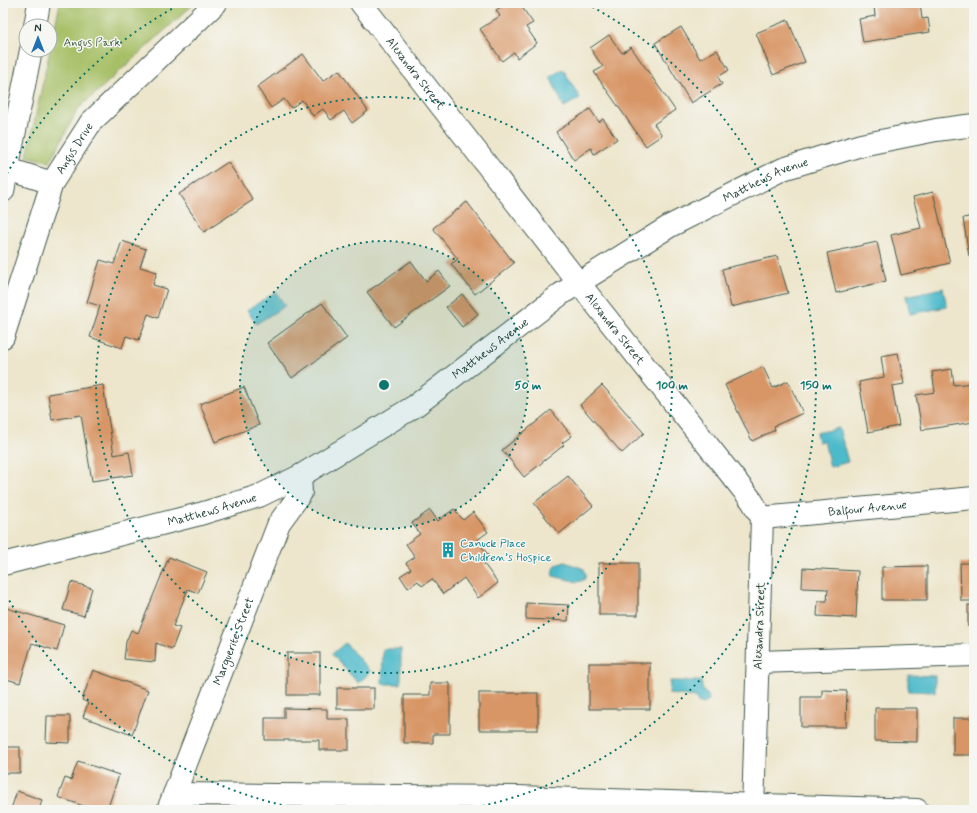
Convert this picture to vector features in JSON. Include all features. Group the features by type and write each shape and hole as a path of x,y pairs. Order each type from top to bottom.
{"street":[{"path":"36,18 39,3"},
{"name":"Angus Drive","path":"3,337 10,310 52,183 91,122 216,3"},
{"name":"Alexandra Street","path":"361,3 578,282 752,501 762,518 753,808"},
{"path":"3,191 29,58"},
{"name":"Matthews Avenue","path":"3,564 200,514 259,496 300,476 415,406 578,282 670,226 783,169 861,145 936,130 974,125"},
{"path":"8,169 52,183"},
{"name":"Marguerite Street","path":"171,802 279,523 301,493 300,476"},
{"name":"Balfour Avenue","path":"762,518 974,498"},
{"path":"758,662 974,655"},
{"path":"171,802 517,797 753,808 917,810"}],"green space":[{"name":"Angus Park","path":"60,3 195,3 78,109 50,162 27,156 48,58 58,58 58,18 57,18"}],"water":[{"path":"563,69 580,98 564,107 550,77"},
{"path":"943,288 947,307 910,314 906,296"},
{"path":"276,292 285,306 256,324 247,310"},
{"path":"839,428 848,462 830,467 824,441 818,442 816,433"},
{"path":"565,562 584,569 586,575 584,580 578,582 553,576 552,573 556,565"},
{"path":"345,643 371,672 358,683 332,654"},
{"path":"383,649 401,649 401,684 382,684"},
{"path":"908,675 935,676 935,692 908,691"},
{"path":"670,681 701,681 703,691 708,695 709,700 703,704 698,702 696,697 669,694"}],"building":[{"path":"507,3 519,3 533,23 526,27 537,43 517,58 514,52 502,61 480,29 500,16 496,10"},
{"path":"896,3 920,3 922,19 928,18 930,32 863,42 859,19 875,16 874,6"},
{"path":"788,20 805,62 773,75 756,33"},
{"path":"681,27 700,59 717,50 729,70 718,77 722,84 691,103 655,43"},
{"path":"609,35 622,53 631,47 675,110 654,124 662,135 646,146 594,72 603,67 590,48"},
{"path":"303,54 323,81 339,70 368,111 352,123 344,111 331,120 323,109 313,116 302,100 291,108 284,99 271,108 257,87"},
{"path":"590,109 599,122 603,119 617,139 594,154 591,148 574,160 556,132"},
{"path":"228,162 253,200 204,232 179,194"},
{"path":"933,192 950,263 901,275 891,235 921,228 913,197"},
{"path":"467,202 514,263 475,294 451,264 458,259 433,228"},
{"path":"974,216 974,256 969,256 963,218"},
{"path":"122,241 146,249 140,267 157,272 153,285 167,289 158,318 148,314 139,340 126,336 122,348 90,337 100,306 87,302 100,260 114,264"},
{"path":"877,242 886,281 836,293 827,253"},
{"path":"777,256 788,293 731,307 722,269"},
{"path":"411,261 426,281 439,271 450,286 394,327 367,292"},
{"path":"462,294 478,314 462,327 446,307"},
{"path":"322,303 347,338 292,378 267,343"},
{"path":"898,353 904,384 892,386 899,426 868,432 859,382 884,377 881,356"},
{"path":"763,367 773,388 788,381 803,413 774,426 775,430 752,441 725,385"},
{"path":"952,369 954,385 974,383 974,422 922,430 916,395 935,392 932,372"},
{"path":"103,385 114,455 129,452 133,475 92,481 81,415 52,420 48,394"},
{"path":"602,385 644,433 622,453 580,405"},
{"path":"244,387 259,425 215,442 200,404"},
{"path":"551,410 572,436 562,443 564,445 524,477 502,450"},
{"path":"568,476 593,506 559,534 534,503"},
{"name":"Canuck Place Children’s Hospice","path":"454,509 463,520 473,512 488,532 477,540 491,559 484,564 498,583 478,598 464,578 443,594 432,579 422,586 418,581 408,588 400,576 411,569 406,563 415,557 406,544 420,534 412,523 430,510 438,521"},
{"path":"169,557 207,572 198,593 188,589 173,626 180,628 172,649 156,643 155,662 124,659 126,642 131,630 138,633"},
{"path":"599,563 638,563 638,615 599,615"},
{"path":"960,563 974,563 974,601 961,601"},
{"path":"927,566 927,600 882,600 882,567"},
{"path":"803,568 858,571 856,618 817,616 818,601 827,601 828,589 802,588"},
{"path":"71,582 92,588 84,616 63,610"},
{"path":"526,603 569,605 568,621 526,619"},
{"path":"968,605 974,605 974,626 968,626"},
{"path":"3,607 64,625 57,651 32,643 20,683 3,678"},
{"path":"287,653 320,653 320,695 287,695"},
{"path":"589,663 650,663 650,709 589,709"},
{"path":"93,670 148,690 132,735 83,717 88,703 82,700"},
{"path":"430,683 450,683 450,734 433,734 433,743 404,743 404,695 430,695"},
{"path":"337,688 374,688 374,709 337,709"},
{"path":"822,690 847,691 846,727 801,727 801,697 822,697"},
{"path":"479,693 538,693 538,730 479,730"},
{"path":"284,708 327,709 327,719 349,719 349,750 319,750 319,740 265,740 265,718 284,718"},
{"path":"875,708 917,708 917,742 875,741"},
{"path":"47,716 70,716 70,743 46,742"},
{"path":"953,718 974,718 974,755 953,755"},
{"path":"3,747 20,747 20,773 3,773"},
{"path":"78,761 119,775 107,810 95,810 58,797 65,778 71,780"},
{"path":"17,791 42,800 39,810 11,809"}],"place":[{"name":"Canuck Place Children’s Hospice","path":"448,550"}]}
